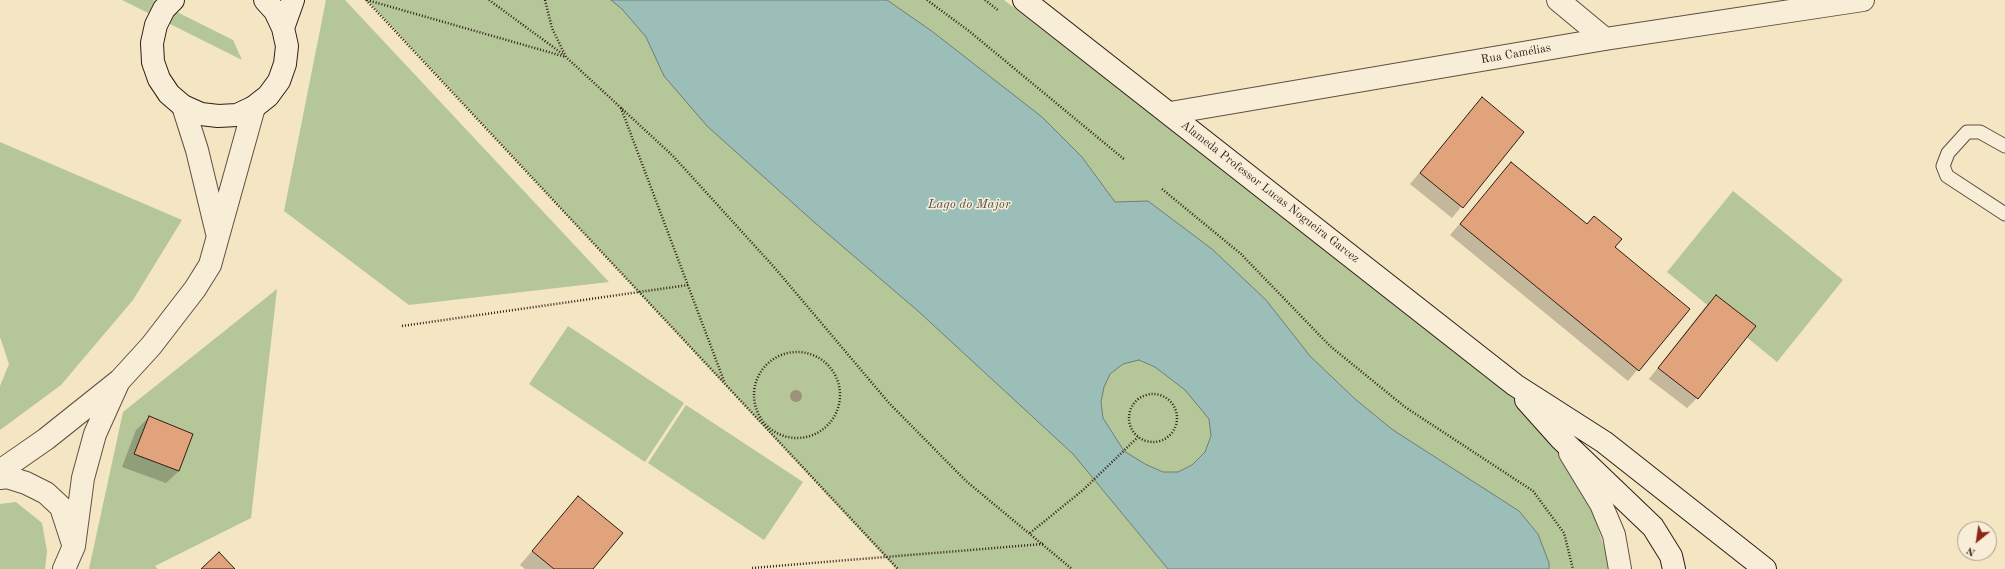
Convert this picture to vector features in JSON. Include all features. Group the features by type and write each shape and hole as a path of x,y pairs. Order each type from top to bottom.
{"street":[{"path":"164,3 156,25 152,43 153,62 159,79 166,89 184,106 200,114 218,116 237,115 254,108 268,96 281,76 285,64 287,46 283,28 275,11 265,0"},
{"path":"283,28 293,0"},
{"name":"Alameda Professor Lucas Nogueira Garcez","path":"1024,0 1515,385 1604,442 1765,569"},
{"path":"1558,0 1605,39"},
{"name":"Rua Camélias","path":"1170,113 1605,39 1862,0"},
{"path":"184,106 198,150 218,234"},
{"path":"0,470 46,439 120,380 151,346 195,289 210,265 241,159 254,108"},
{"path":"64,569 74,546 84,478 94,434 120,380"},
{"name":"Alameda Professor Lucas Nogueira Garcez","path":"1515,385 1534,411 1560,438 1654,527 1671,556 1674,569"},
{"path":"1560,438 1602,504 1614,535 1620,569"},
{"path":"0,478 7,477 26,482 46,493 61,507 74,546"}],"lane":[{"path":"2005,146 1980,132 1967,132 1948,153 1943,166 1946,176 2005,214"}],"path":[{"path":"367,0 566,57"},
{"path":"367,0 898,569"},
{"path":"489,0 566,57 673,156 769,261 889,403 966,481 1072,569"},
{"path":"544,0 552,28 566,57"},
{"path":"927,0 969,31 1125,160"},
{"path":"985,0 1003,14"},
{"path":"621,108 725,383"},
{"path":"1162,189 1241,254 1330,346 1347,360 1405,407 1533,491 1564,533 1573,569"},
{"path":"402,326 688,285"},
{"path":"792,351 806,352 819,357 829,366 837,378 841,393 839,408 832,421 821,432 807,437 792,438 778,434 765,426 758,414 754,400 754,386 758,373 767,362 778,355 792,351"},
{"path":"1152,394 1168,400 1176,412 1176,419 1172,433 1159,442 1144,440 1138,437 1132,431 1129,423 1132,406 1137,400 1152,394"},
{"path":"1030,533 1083,490 1138,437"},
{"path":"752,568 1043,544"}],"green space":[{"path":"122,0 153,0 233,40 242,60"},
{"path":"326,0 345,0 609,282 409,305 284,211"},
{"path":"367,0 1004,0 1512,394 1559,446 1591,506 1611,569 896,569"},
{"path":"0,142 182,220 133,300 61,385 0,430 0,386 9,364 0,337"},
{"path":"1733,191 1843,280 1777,362 1667,272"},
{"path":"277,289 251,518 155,566 158,569 89,569 123,412"},
{"path":"568,326 684,403 645,462 529,384"},
{"path":"686,405 803,482 764,540 648,463"},
{"path":"16,502 42,523 47,551 45,569 0,569 0,504"}],"water":[{"name":"Lago do Major","path":"611,0 887,0 933,32 1042,117 1082,157 1115,202 1148,201 1212,249 1266,300 1310,356 1355,399 1393,430 1519,511 1538,534 1549,563 1549,569 1168,569 1073,454 918,311 814,222 707,126 664,76 646,37 622,9","holes":["1139,360 1155,367 1185,390 1209,419 1211,436 1205,452 1192,465 1178,472 1163,472 1145,464 1124,451 1103,418 1101,402 1104,387 1110,374 1123,364"]}],"building":[{"path":"1482,97 1524,132 1463,208 1420,173"},
{"path":"1511,162 1587,224 1594,216 1622,239 1615,247 1690,309 1639,371 1460,224"},
{"path":"1716,295 1756,326 1698,399 1658,368"},
{"path":"149,416 193,434 179,471 134,454"},
{"path":"578,496 623,533 593,569 554,569 532,551"},
{"path":"219,552 235,569 201,569"}]}
